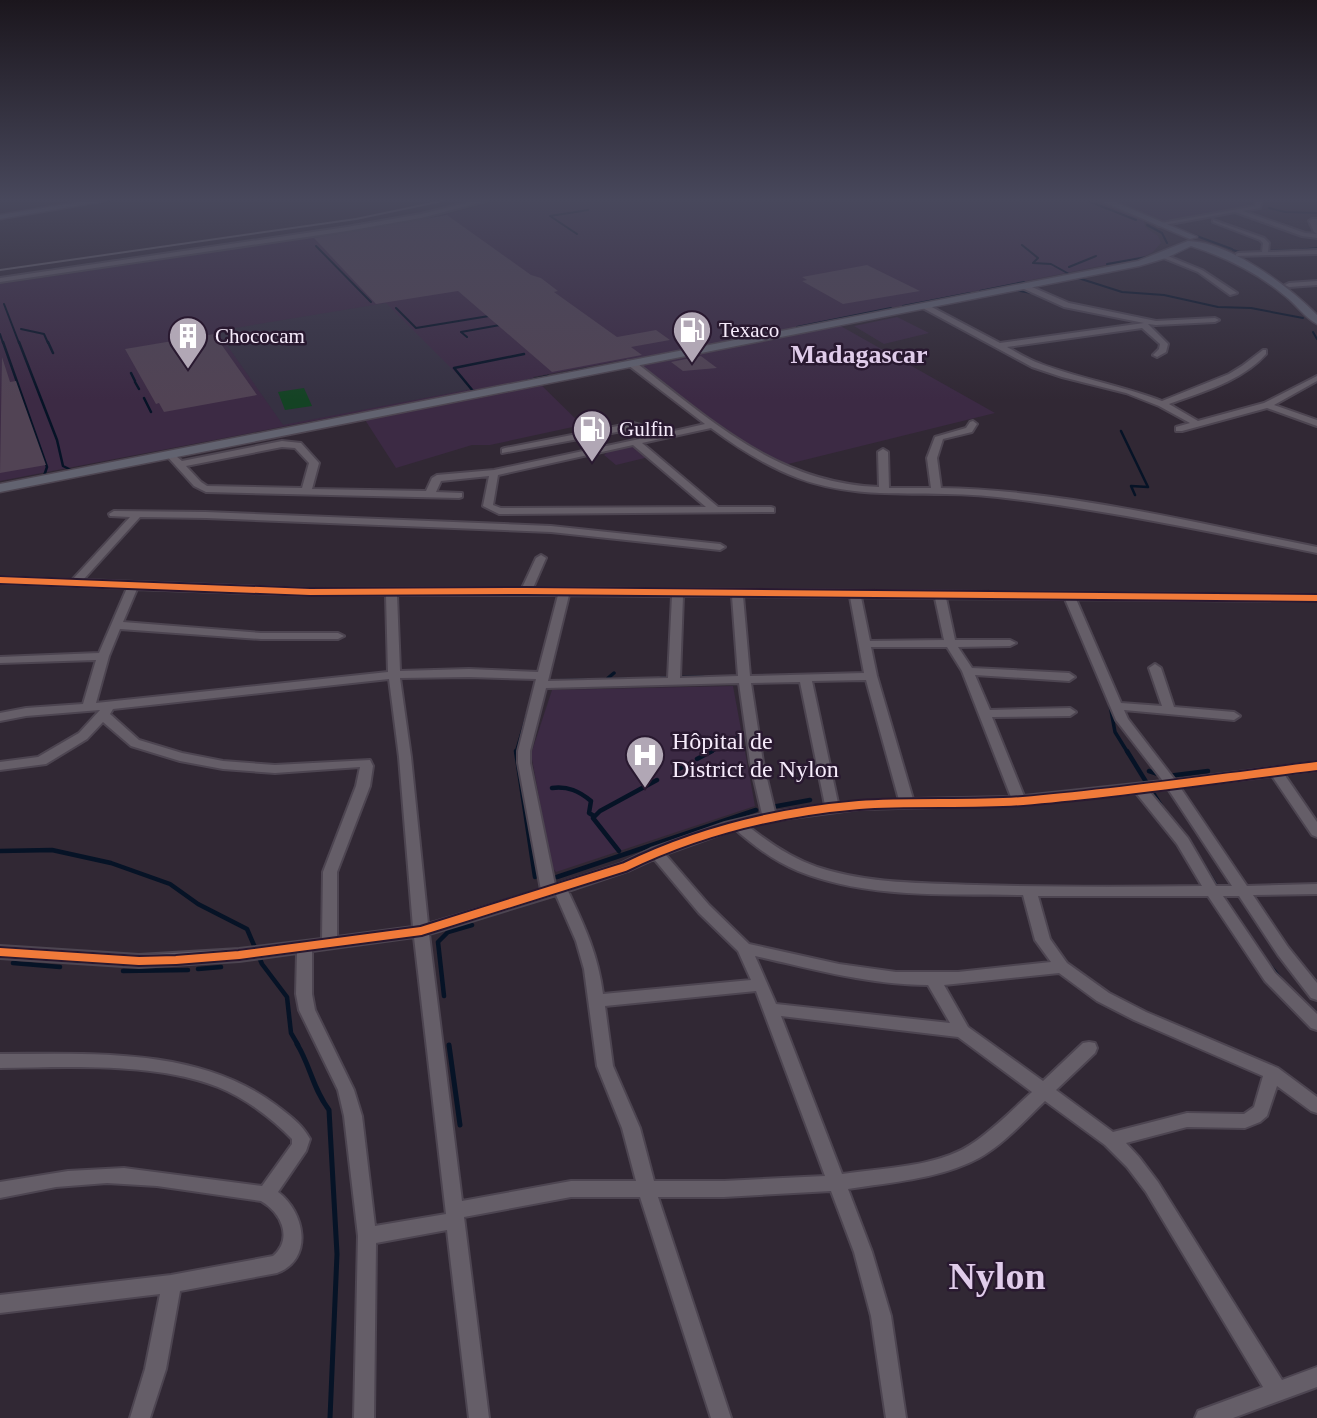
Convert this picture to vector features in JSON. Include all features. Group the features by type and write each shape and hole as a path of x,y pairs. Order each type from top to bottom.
{"main road":[{"path":"0,488 176,459 631,363 1111,267"},
{"path":"1254,267 1286,291 1317,321"},
{"path":"1258,267 1289,285 1317,309"}],"street":[{"path":"0,280 87,267"},
{"path":"1192,267 1233,293"},
{"path":"1289,285 1317,284"},
{"path":"1025,286 1067,305 1156,323"},
{"path":"923,306 1049,371 1129,391 1162,404 1197,424"},
{"path":"996,346 1156,323 1215,320"},
{"path":"1144,325 1164,344 1163,350 1157,355"},
{"path":"1162,404 1227,378 1263,352"},
{"path":"631,363 714,425 789,471 840,486 936,489 1039,499 1317,550"},
{"path":"1179,429 1267,405 1317,378"},
{"path":"1267,405 1317,423"},
{"path":"936,489 932,454 939,437 969,430 973,424"},
{"path":"430,494 436,478 494,473 714,425"},
{"path":"505,451 633,426 638,427 650,439"},
{"path":"635,442 715,510"},
{"path":"176,459 282,444 298,445 314,463 306,492"},
{"path":"883,452 884,489"},
{"path":"176,459 200,488 459,495"},
{"path":"494,473 488,506 493,510 771,510"},
{"path":"598,532 604,511"},
{"path":"114,514 206,514 598,532 720,547"},
{"path":"74,584 137,515"},
{"path":"526,591 541,558"},
{"path":"0,580 310,592 526,591 1317,598"},
{"path":"88,709 103,656 134,584"},
{"path":"391,592 394,675 405,757 421,931 479,1418"},
{"path":"564,592 524,751 524,764 555,891 584,941 592,969 606,1066 631,1128 647,1190 720,1418"},
{"path":"674,682 678,593"},
{"path":"737,593 743,681 755,764 769,817"},
{"path":"855,596 871,676 907,803"},
{"path":"940,596 950,643 968,671 1018,801"},
{"path":"1069,596 1115,706 1171,783 1283,951 1317,993"},
{"path":"116,625 261,636 338,636"},
{"path":"865,644 1010,643"},
{"path":"0,660 103,656"},
{"path":"1155,668 1169,710"},
{"path":"968,671 1069,677"},
{"path":"0,718 26,712 88,709 106,711 394,675 469,673 542,680 674,682 871,676"},
{"path":"805,678 832,807"},
{"path":"1115,706 1234,716"},
{"path":"0,766 41,761 83,736 106,711"},
{"path":"106,711 135,743 180,757 223,765 275,769 360,762 367,765 356,806 330,872 330,943"},
{"path":"984,713 1070,712"},
{"path":"0,953 139,961 239,955 421,931 555,891 625,867 656,852 737,824 769,817 832,807 1018,801 1317,766"},
{"path":"1276,772 1317,832"},
{"path":"1145,787 1217,890 1270,977 1317,1024"},
{"path":"737,824 780,858 815,872 857,881 935,888 1029,891 1317,889"},
{"path":"656,852 704,909 744,948 761,985 863,1252 881,1316 896,1418"},
{"path":"1029,891 1043,940 1062,967 1102,997 1272,1073 1317,1106"},
{"path":"300,948 307,1010 346,1090 353,1116 367,1236 364,1418"},
{"path":"744,948 862,974 933,979 1062,967"},
{"path":"933,979 962,1031 1111,1140 1133,1162 1152,1187 1277,1391"},
{"path":"596,1001 761,985"},
{"path":"769,1009 962,1031"},
{"path":"367,1236 571,1189 647,1190 835,1183 921,1170 974,1152 1001,1132 1089,1048"},
{"path":"0,1061 63,1061 172,1068 222,1082 263,1104 302,1139 300,1146 265,1195"},
{"path":"1111,1140 1187,1120 1245,1121 1261,1111 1272,1073"},
{"path":"0,1190 92,1176 135,1176 265,1195 280,1204 289,1217 293,1232 291,1250 285,1259 277,1264 171,1284 0,1304"},
{"path":"140,1418 156,1367 171,1284"},
{"path":"1205,1418 1317,1377"}],"shaded area":[{"path":"113,267 1095,267 830,320 995,413 780,466 711,421 629,359 533,377 582,425 490,445 472,445 396,468 360,412 0,481 0,284"},
{"path":"386,303 472,389 283,425 217,331"},
{"path":"897,317 929,333 884,344 854,326"},
{"path":"632,443 649,457 616,465 604,455 611,449"},
{"name":"Hôpital de District de Nylon","path":"733,686 755,806 556,872 552,867 531,754 552,690"}],"green space":[{"path":"304,388 312,406 285,410 278,392"}],"building":[{"path":"341,267 520,267 541,278 558,291 554,292 617,337 656,330 670,340 631,347 642,355 552,372 458,291 376,304"},
{"path":"855,267 871,267 920,291 843,304 802,281 807,280 802,277"},
{"name":"Chococam","path":"214,334 257,395 164,412 159,403 156,404 125,349"},
{"name":"Texaco","path":"701,356 717,368 683,371 671,362"},
{"path":"2,357 10,382 16,381 46,465 0,473"}],"waterway":[{"path":"48,270 71,267"},
{"path":"337,267 371,302"},
{"path":"1057,267 1069,274"},
{"path":"6,277 46,271"},
{"path":"1075,277 1122,292 1164,295 1218,307 1251,308 1303,318"},
{"path":"980,291 1024,282"},
{"path":"1015,290 1031,293"},
{"path":"903,306 970,293"},
{"path":"4,304 19,343"},
{"path":"396,308 416,328 489,316"},
{"path":"797,327 891,308"},
{"path":"467,337 461,332 500,325"},
{"path":"21,329 44,334 48,343"},
{"path":"1313,332 1317,339"},
{"path":"734,339 767,333"},
{"path":"0,334 3,343"},
{"path":"3,342 47,467 44,476"},
{"path":"19,342 57,440 63,466 71,470"},
{"path":"48,342 53,353"},
{"path":"478,391 473,391 454,368 524,354"},
{"path":"562,374 586,369"},
{"path":"131,373 135,381"},
{"path":"526,381 548,376"},
{"path":"135,382 139,389"},
{"path":"144,398 151,412"},
{"path":"1121,431 1148,487 1131,486 1135,495"},
{"path":"608,678 614,673"},
{"path":"661,678 703,677"},
{"path":"546,681 633,679"},
{"path":"1110,705 1115,732 1128,753"},
{"path":"516,752 528,712"},
{"path":"709,753 741,735"},
{"path":"697,759 712,751"},
{"path":"1127,751 1161,806"},
{"path":"516,752 535,877"},
{"path":"675,771 688,764"},
{"path":"1149,771 1161,775"},
{"path":"1168,776 1208,771"},
{"path":"619,851 593,818 600,811 657,780"},
{"path":"552,788 568,789 582,794 591,801 589,813 594,816"},
{"path":"772,807 810,800"},
{"path":"557,877 756,810"},
{"path":"0,851 52,850 111,863 170,884 198,904 247,929 262,964 287,997 291,1033 298,1045"},
{"path":"1200,860 1216,886"},
{"path":"444,996 438,942 448,932 472,925"},
{"path":"13,963 60,967"},
{"path":"1269,965 1282,981"},
{"path":"198,969 221,967"},
{"path":"123,971 188,970"},
{"path":"297,1044 329,1110 337,1254 330,1418"},
{"path":"449,1045 460,1125"}],"railway":[{"path":"0,270 20,267"}],"cycle path":[{"path":"0,580 310,592 526,591 1317,598"},
{"path":"0,952 139,961 176,960 239,955 421,931 625,867 656,852 730,826 769,817 859,805 1019,801 1077,796 1317,766"}],"place":[{"name":"Texaco","path":"692,364"},
{"name":"Chococam","path":"188,370"},
{"name":"Gulfin","path":"592,463"},
{"name":"Hôpital de District de Nylon","path":"645,789"}],"district":[{"name":"Madagascar","path":"859,354"},
{"name":"Nylon","path":"997,1276"}]}
